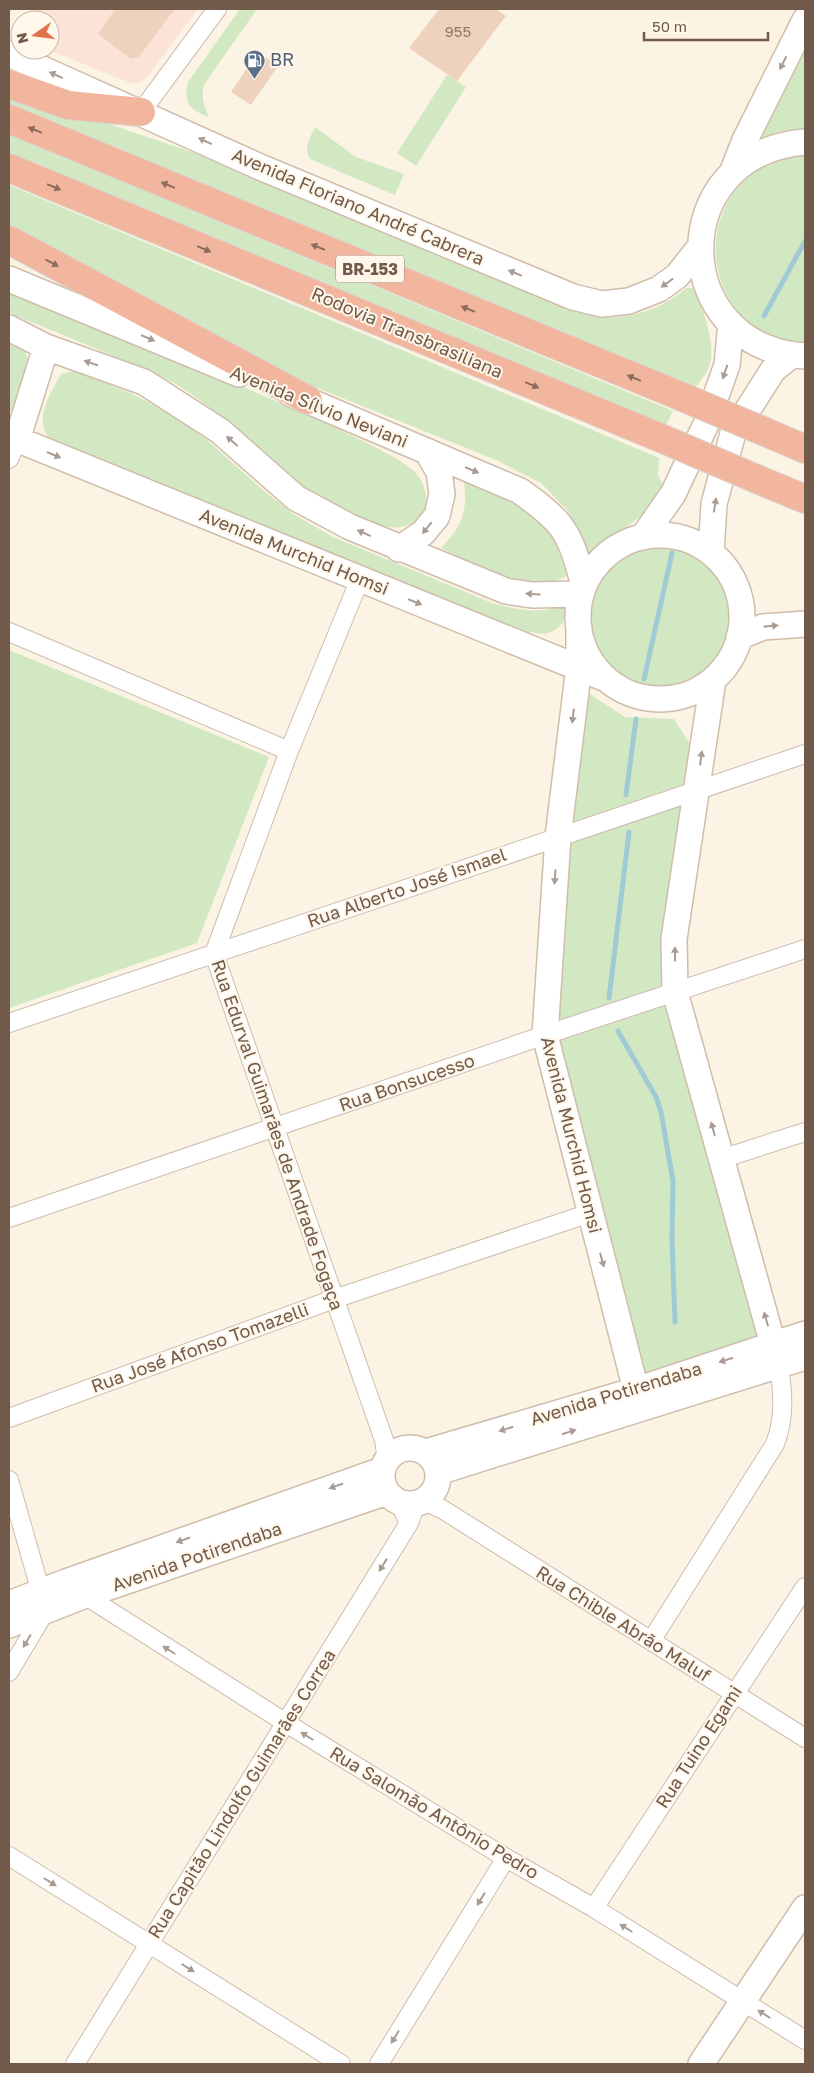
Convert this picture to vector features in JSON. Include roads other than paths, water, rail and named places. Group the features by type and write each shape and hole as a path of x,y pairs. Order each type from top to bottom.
{"highway":[{"path":"9,84 68,105 141,112"},
{"name":"BR-153","path":"9,119 805,449"},
{"name":"Rodovia Transbrasiliana","path":"9,168 805,499"},
{"path":"9,240 308,400"}],"main road":[{"path":"732,173 745,140 805,20"},
{"name":"Avenida Floriano André Cabrera","path":"9,54 260,167 580,299 602,304 629,301 659,289 677,276 700,247"},
{"path":"798,355 775,351 759,344 731,324 711,296 701,264 700,247 706,214 721,185 732,173 752,158 774,147 805,142"},
{"name":"Avenida Sílvio Neviani","path":"9,279 191,355 308,400 520,491 545,509 560,525 570,543 583,589"},
{"path":"643,537 673,494 706,424 727,366 731,324"},
{"path":"9,328 46,347 144,382 220,431 296,498 350,527 399,549 506,591 532,595 583,589"},
{"path":"11,445 46,347"},
{"path":"711,554 714,504 733,433 773,370 798,355"},
{"name":"Avenida Murchid Homsi","path":"11,445 360,580 606,679"},
{"path":"399,549 424,534 437,516 442,494 439,472 427,451"},
{"path":"672,536 686,539 711,554 729,573 735,585 741,610 739,637 734,653 725,668 713,680 685,695 666,699 653,699 628,693 606,679 590,659 582,644 579,628 578,610 583,589 590,573 608,553 630,540 643,537 672,536"},
{"path":"739,637 763,627 805,624"},
{"name":"Avenida Murchid Homsi","path":"579,628 579,667 558,837 545,1036 636,1390"},
{"path":"713,680 674,939 675,992 776,1355"},
{"name":"Avenida Potirendaba","path":"9,1604 44,1600 410,1482 776,1355 805,1334"},
{"name":"Avenida Potirendaba","path":"410,1482 636,1390 776,1355 805,1358"},
{"name":"Avenida Potirendaba","path":"9,1625 44,1600"},
{"path":"701,2064 805,1908"}],"street":[{"path":"141,112 217,9"},
{"name":"Rua Edurval Guimarães de Andrade Fogaça","path":"360,580 289,751 214,954 334,1299 410,1482"},
{"path":"9,632 289,751"},
{"name":"Rua Alberto José Ismael","path":"9,1023 805,754"},
{"name":"Rua Bonsucesso","path":"9,1218 805,949"},
{"path":"722,1159 805,1132"},
{"name":"Rua José Afonso Tomazelli","path":"9,1418 334,1299 590,1213"},
{"path":"651,1641 775,1444 782,1419 783,1389 776,1355"},
{"path":"9,1480 44,1600 9,1672"},
{"name":"Rua Chible Abrão Maluf","path":"410,1482 651,1641 805,1738"},
{"name":"Rua Capitão Lindolfo Guimarães Correa","path":"75,2064 286,1723 410,1482"},
{"name":"Rua Tuino Egami","path":"594,1908 805,1587"},
{"name":"Rua Salomão Antônio Pedro","path":"75,1589 286,1723 506,1858 594,1908 805,2040"},
{"path":"9,1856 342,2064"},
{"path":"379,2064 506,1858"}],"waterway":[{"path":"764,316 805,241"},
{"path":"644,679 672,553"},
{"path":"626,795 636,719"},
{"path":"609,998 629,832"},
{"path":"618,1031 656,1097 661,1112 673,1181 672,1239 675,1322"}],"place":[{"name":"BR","path":"254,79"}]}
